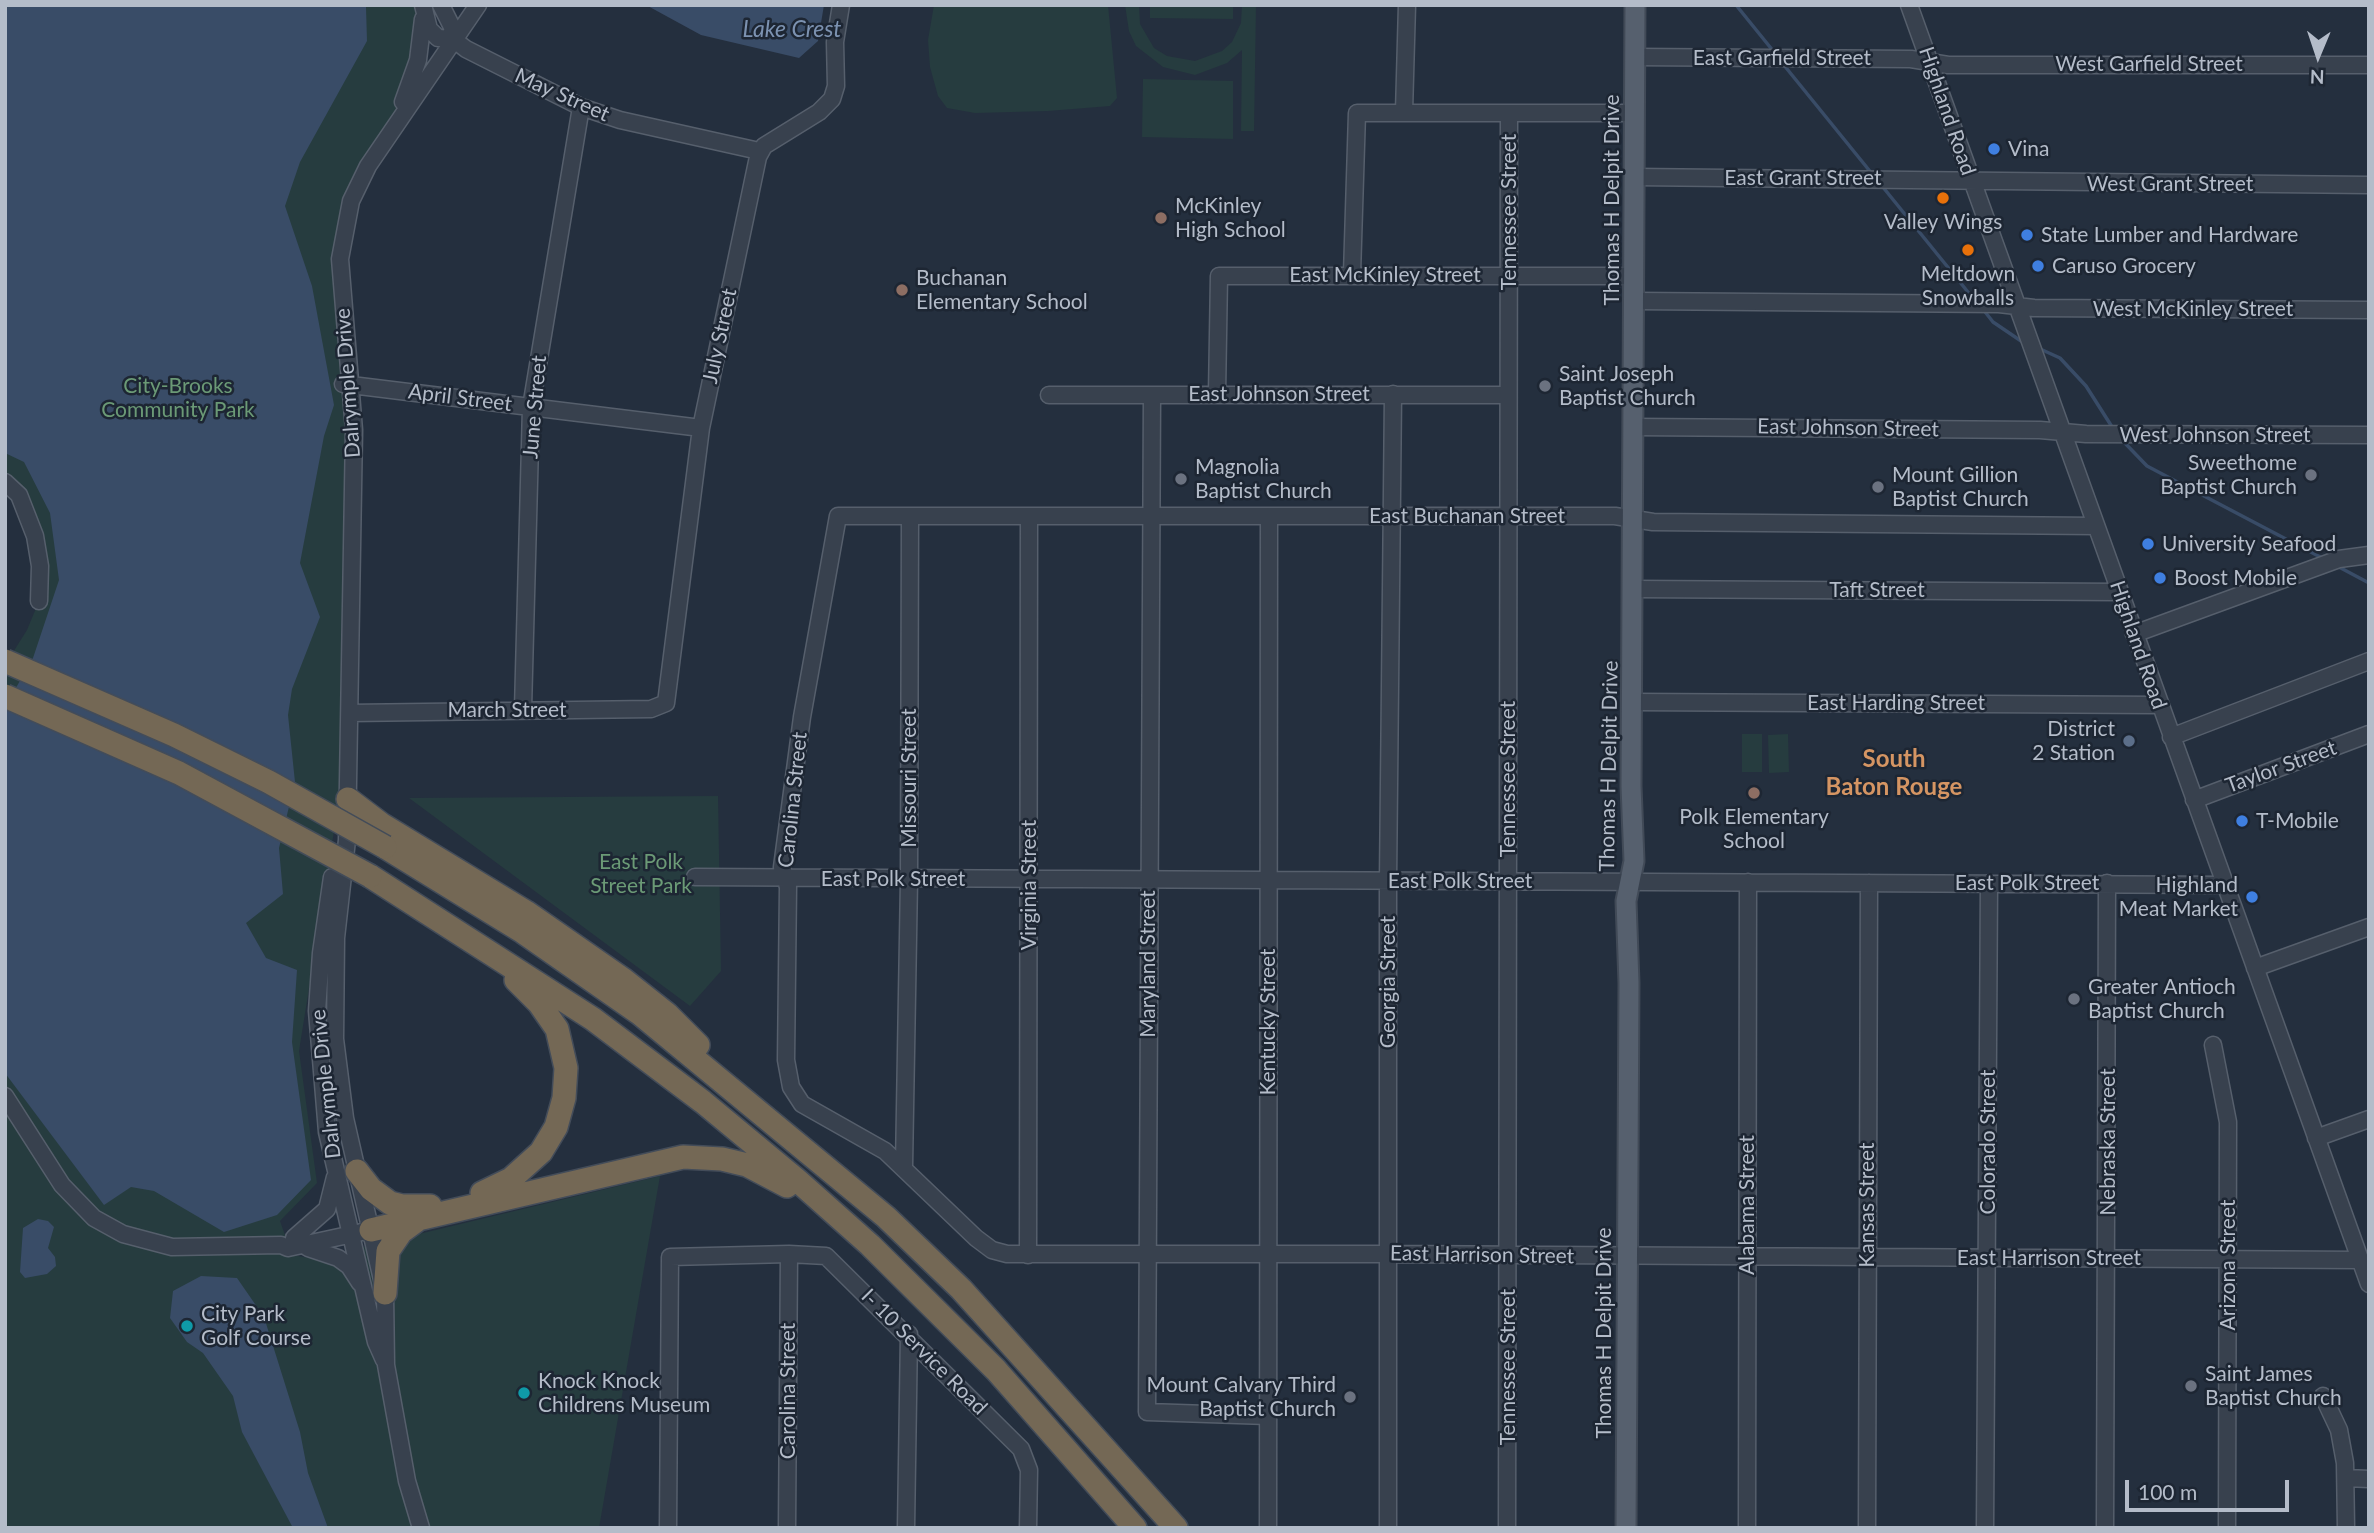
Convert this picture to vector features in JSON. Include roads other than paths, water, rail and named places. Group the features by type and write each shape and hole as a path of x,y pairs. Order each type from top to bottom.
{"highway":[{"path":"5,661 174,735 269,782 385,847 590,978 639,1013 914,1243 961,1289 1088,1426 1113,1438 1182,1525"},
{"path":"5,696 179,773 370,876 438,916 583,1012 703,1102 870,1245 996,1370 1135,1528"},
{"path":"348,799 381,824 526,912 644,996 708,1055 723,1082"},
{"path":"375,1293 391,1245 401,1232 427,1211 494,1189 511,1179 534,1160 552,1135 560,1117 566,1078 556,1029 539,1003 438,916"},
{"path":"361,1228 653,1162 683,1157 710,1157 747,1165 769,1175 870,1245"},
{"path":"346,1171 390,1203 427,1211"}],"main road":[{"name":"Thomas H Delpit Drive","path":"1626,1528 1629,983 1626,901 1634,862 1631,786 1635,5"}],"street":[{"path":"441,5 452,27 453,39"},
{"name":"Dalrymple Drive","path":"346,1171 345,1118 335,1039 336,938 347,840 354,430 341,293 341,246 359,183 396,121 478,5"},
{"path":"759,151 819,112 832,99 836,86 835,42 841,5"},
{"path":"1404,112 1407,5"},
{"name":"Highland Road","path":"1909,5 2369,1284"},
{"path":"396,121 418,60 423,7"},
{"name":"May Street","path":"423,7 434,35 453,39 466,49 581,107 607,117 759,151"},
{"name":"East Garfield Street","path":"1635,57 1929,61"},
{"name":"West Garfield Street","path":"1929,61 1948,65 2369,65"},
{"name":"June Street","path":"523,709 531,407 581,107"},
{"path":"1352,274 1357,113 1635,113"},
{"name":"Tennessee Street","path":"1507,1528 1509,114"},
{"name":"July Street","path":"664,705 669,692 701,428 759,151"},
{"name":"East Grant Street","path":"1635,177 1971,181"},
{"name":"West Grant Street","path":"1971,181 2369,185"},
{"name":"East McKinley Street","path":"1217,394 1219,276 1635,276"},
{"path":"1635,301 1996,304 2019,313"},
{"name":"West McKinley Street","path":"2019,313 2369,310"},
{"name":"April Street","path":"348,384 701,428"},
{"name":"Georgia Street","path":"1388,1528 1389,516 1392,394"},
{"name":"East Johnson Street","path":"1049,395 1508,395"},
{"name":"Maryland Street","path":"1152,395 1147,1412 1268,1416"},
{"name":"East Johnson Street","path":"1634,426 2062,432"},
{"name":"West Johnson Street","path":"2062,432 2369,435"},
{"path":"5,482 25,505 35,536 40,566 39,601"},
{"name":"East Buchanan Street","path":"838,516 1509,516 2096,526"},
{"name":"Carolina Street","path":"791,1087 786,1060 788,887 782,867 794,765 838,516"},
{"name":"Missouri Street","path":"904,1166 909,880 910,516"},
{"name":"Virginia Street","path":"1028,1255 1029,516"},
{"name":"Kentucky Street","path":"1268,1528 1269,516"},
{"path":"2134,634 2339,559 2369,555"},
{"name":"Taft Street","path":"1634,589 2120,592"},
{"path":"2171,737 2369,661"},
{"name":"East Harding Street","path":"1633,702 2159,705"},
{"name":"March Street","path":"349,713 651,709 664,705"},
{"name":"Taylor Street","path":"2194,800 2369,734"},
{"name":"Dalrymple Drive","path":"348,799 337,839 319,973 319,1040 328,1112 327,1132 346,1171 361,1228 375,1293 407,1480 421,1528"},
{"name":"East Polk Street","path":"695,877 2225,885"},
{"name":"Alabama Street","path":"1747,1528 1748,882"},
{"name":"Kansas Street","path":"1867,1528 1869,883"},
{"name":"Colorado Street","path":"1986,1528 1989,883"},
{"name":"Nebraska Street","path":"2105,1528 2107,883"},
{"path":"2255,968 2369,927"},
{"name":"Arizona Street","path":"2213,1045 2228,1122 2227,1528"},
{"name":"East Harrison Street","path":"791,1087 802,1104 864,1137 904,1166 988,1248 998,1253 1147,1256 1388,1254 2360,1260"},
{"path":"5,1096 62,1185 94,1218 122,1234 172,1247 290,1244 361,1228 338,1129 328,1112"},
{"path":"2316,1138 2369,1119"},
{"path":"290,1244 327,1209 346,1171"},
{"path":"290,1244 316,1249 338,1258 375,1293"},
{"path":"668,1528 670,1257 789,1254"},
{"name":"Carolina Street","path":"788,1528 789,1254"},
{"name":"I- 10 Service Road","path":"789,1254 827,1256 909,1334 1021,1449 1029,1470 1028,1528"},
{"path":"906,1528 909,1334"},
{"path":"2323,1396 2339,1430 2346,1478 2346,1528"},
{"path":"2346,1478 2369,1479"}],"water":[{"path":"5,5 366,7 367,41 300,162 285,206 312,286 334,405 324,436 300,563 320,617 292,689 288,715 295,782 279,848 283,894 246,923 266,958 297,970 292,1042 311,1180 277,1215 224,1232 154,1191 131,1187 104,1205 5,1073 5,707 33,658 59,580 50,513 24,462 5,453"},
{"name":"Lake Crest","path":"646,5 824,5 818,41 799,58 701,35"},
{"path":"38,1219 48,1221 54,1227 48,1248 55,1257 56,1266 47,1274 25,1278 20,1272 23,1228"},
{"path":"201,1276 237,1278 264,1317 300,1432 308,1473 328,1528 293,1528 242,1432 233,1396 203,1353 187,1342 170,1318 173,1291"}],"waterway":[{"path":"1736,5 1774,52"},
{"path":"1783,64 1873,175"},
{"path":"1882,186 1972,297"},
{"path":"1982,308 1993,322 2024,343"},
{"path":"2038,348 2060,358 2086,386 2114,430"},
{"path":"2121,439 2147,466 2324,559"},
{"path":"2337,566 2369,583"}],"place":[{"name":"Vina","path":"1994,149"},
{"name":"Valley Wings","path":"1943,198"},
{"name":"McKinley High School","path":"1161,218"},
{"name":"State Lumber and Hardware","path":"2027,235"},
{"name":"Meltdown Snowballs","path":"1968,250"},
{"name":"Caruso Grocery","path":"2038,266"},
{"name":"Buchanan Elementary School","path":"902,290"},
{"name":"Saint Joseph Baptist Church","path":"1545,386"},
{"name":"Sweethome Baptist Church","path":"2311,475"},
{"name":"Magnolia Baptist Church","path":"1181,479"},
{"name":"Mount Gillion Baptist Church","path":"1878,487"},
{"name":"University Seafood","path":"2148,544"},
{"name":"Boost Mobile","path":"2160,578"},
{"name":"District 2 Station","path":"2129,741"},
{"name":"Polk Elementary School","path":"1754,793"},
{"name":"T-Mobile","path":"2242,821"},
{"name":"Highland Meat Market","path":"2252,897"},
{"name":"Greater Antioch Baptist Church","path":"2074,999"},
{"name":"City Park Golf Course","path":"187,1326"},
{"name":"Saint James Baptist Church","path":"2191,1386"},
{"name":"Knock Knock Childrens Museum","path":"524,1393"},
{"name":"Mount Calvary Third Baptist Church","path":"1350,1397"}],"district":[{"name":"South Baton Rouge","path":"1894,773"}],"park label":[{"name":"City-Brooks Community Park","path":"178,398"},
{"name":"East Polk Street Park","path":"641,874"}]}
